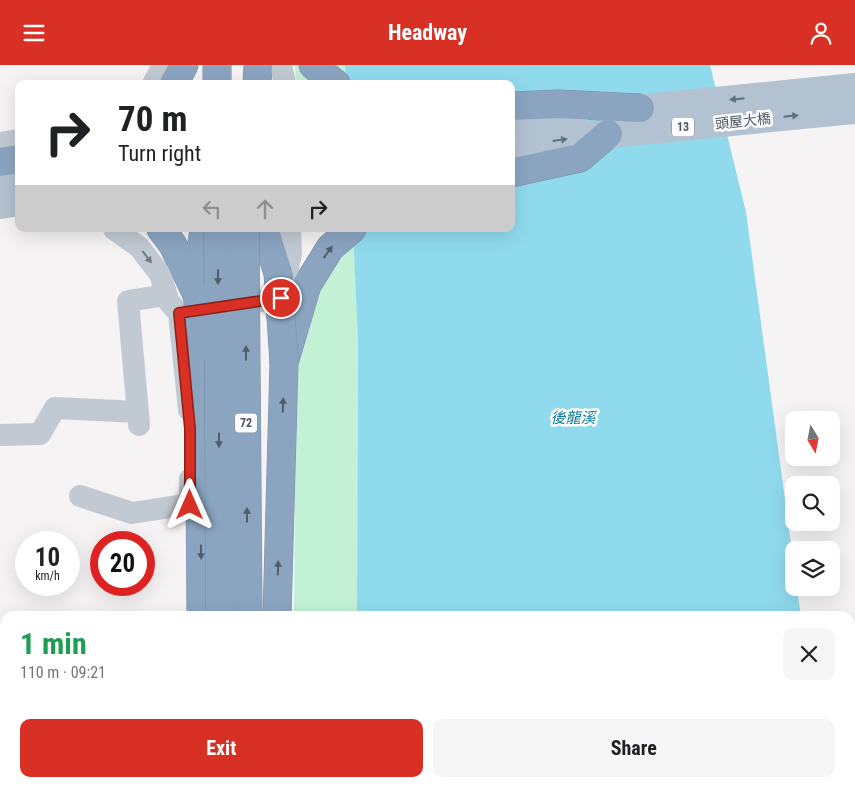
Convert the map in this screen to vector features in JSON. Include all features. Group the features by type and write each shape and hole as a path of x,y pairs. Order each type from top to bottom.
{"highway":[{"path":"176,80 184,65"},
{"path":"193,65 193,80"},
{"path":"217,65 217,80"},
{"path":"243,65 243,80"},
{"path":"257,80 258,65"},
{"path":"314,65 331,80"},
{"path":"515,106 559,104 640,108"},
{"path":"515,172 580,158 608,134"},
{"path":"0,162 15,160"},
{"path":"163,232 173,245 181,302 201,611"},
{"path":"181,302 200,258 204,232"},
{"name":"72","path":"218,232 220,611"},
{"name":"72","path":"244,232 248,611"},
{"path":"265,232 278,273 284,363 277,611"},
{"path":"284,363 308,285 330,248 349,232"}],"main road":[{"name":"頭屋大橋","path":"515,121 855,87"},
{"name":"頭屋大橋","path":"515,145 855,110"},
{"path":"0,178 15,176"},
{"path":"0,205 15,203"}],"lane":[{"path":"155,80 163,65"},
{"path":"281,65 283,80"},
{"path":"0,143 15,141"},
{"path":"80,496 132,513 190,505 190,429 181,302 139,247 118,232"},
{"path":"0,435 40,434 55,409 138,419 128,301 181,302 281,298 291,254 290,232"}],"green space":[{"path":"295,65 345,65 346,80 296,80"},
{"path":"354,246 358,341 357,611 294,611 296,380 306,327 324,273"}],"water":[{"name":"後龍溪","path":"345,65 710,65 746,212 785,500 785,531 789,531 791,541 785,541 785,596 798,596 800,611 357,611 358,341 353,232 515,232 515,80 346,80"}],"route":[{"path":"190,505 190,429 179,313 281,298"}]}
